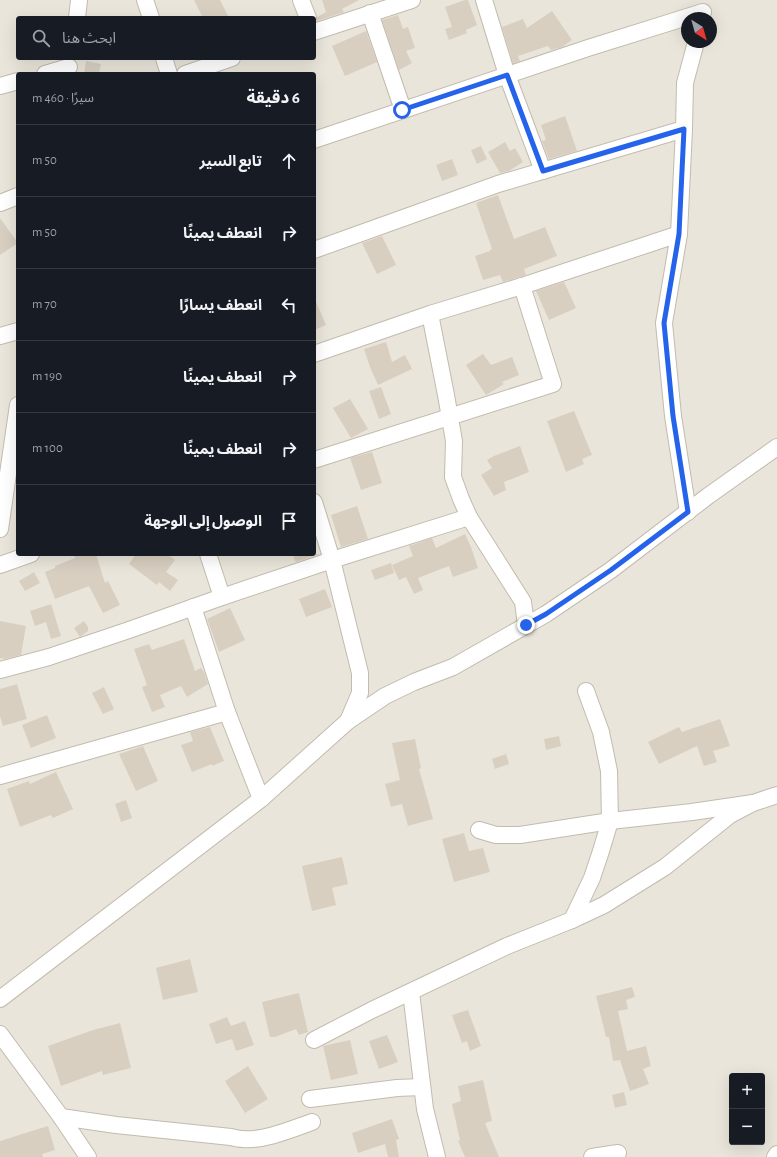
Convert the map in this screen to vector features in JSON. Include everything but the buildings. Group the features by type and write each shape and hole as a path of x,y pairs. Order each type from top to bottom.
{"street":[{"path":"77,16 80,0"},
{"path":"145,0 150,16"},
{"path":"301,0 307,16"},
{"path":"316,31 412,0"},
{"path":"484,0 507,75 543,171"},
{"path":"316,139 704,10"},
{"path":"370,14 402,110"},
{"path":"688,512 673,416 664,323 679,234 685,83 694,48"},
{"path":"165,60 168,72"},
{"path":"191,72 226,60"},
{"path":"51,72 69,66"},
{"path":"0,86 16,82"},
{"path":"316,249 498,184 684,129"},
{"path":"0,203 16,197"},
{"path":"316,353 430,314 522,286 679,234"},
{"path":"316,459 450,418 552,384 522,286"},
{"path":"430,314 454,441 453,477 469,517 523,602 526,625"},
{"path":"0,336 16,332"},
{"path":"0,528 16,416"},
{"path":"0,999 261,799 348,721 385,696 414,682 453,667 546,614 611,570 777,447"},
{"path":"316,508 332,560 360,673 360,693 348,721"},
{"path":"0,670 49,657 332,560 469,517"},
{"path":"0,565 25,556"},
{"path":"209,556 222,597"},
{"path":"193,608 227,712 261,799"},
{"path":"572,920 592,878 602,851 610,821 609,771 601,732 586,691"},
{"path":"0,776 227,712"},
{"path":"479,830 496,835 520,835 610,821 692,812 753,802 777,795"},
{"path":"314,1040 372,1010 506,946 572,920 604,905 665,867 730,815 753,802"},
{"path":"411,992 425,1109 437,1157"},
{"path":"0,1034 61,1117 88,1157"},
{"path":"310,1099 397,1088 422,1087"},
{"path":"61,1117 116,1125 231,1137 244,1140 280,1133 312,1122"},
{"path":"592,1157 618,1153"}],"shaded area":[{"path":"0,0 777,0 777,1157 0,1157"}],"route":[{"path":"402,110 507,75 543,171 684,129 679,234 664,323 673,416 688,512 611,570 546,614 526,625"}]}
